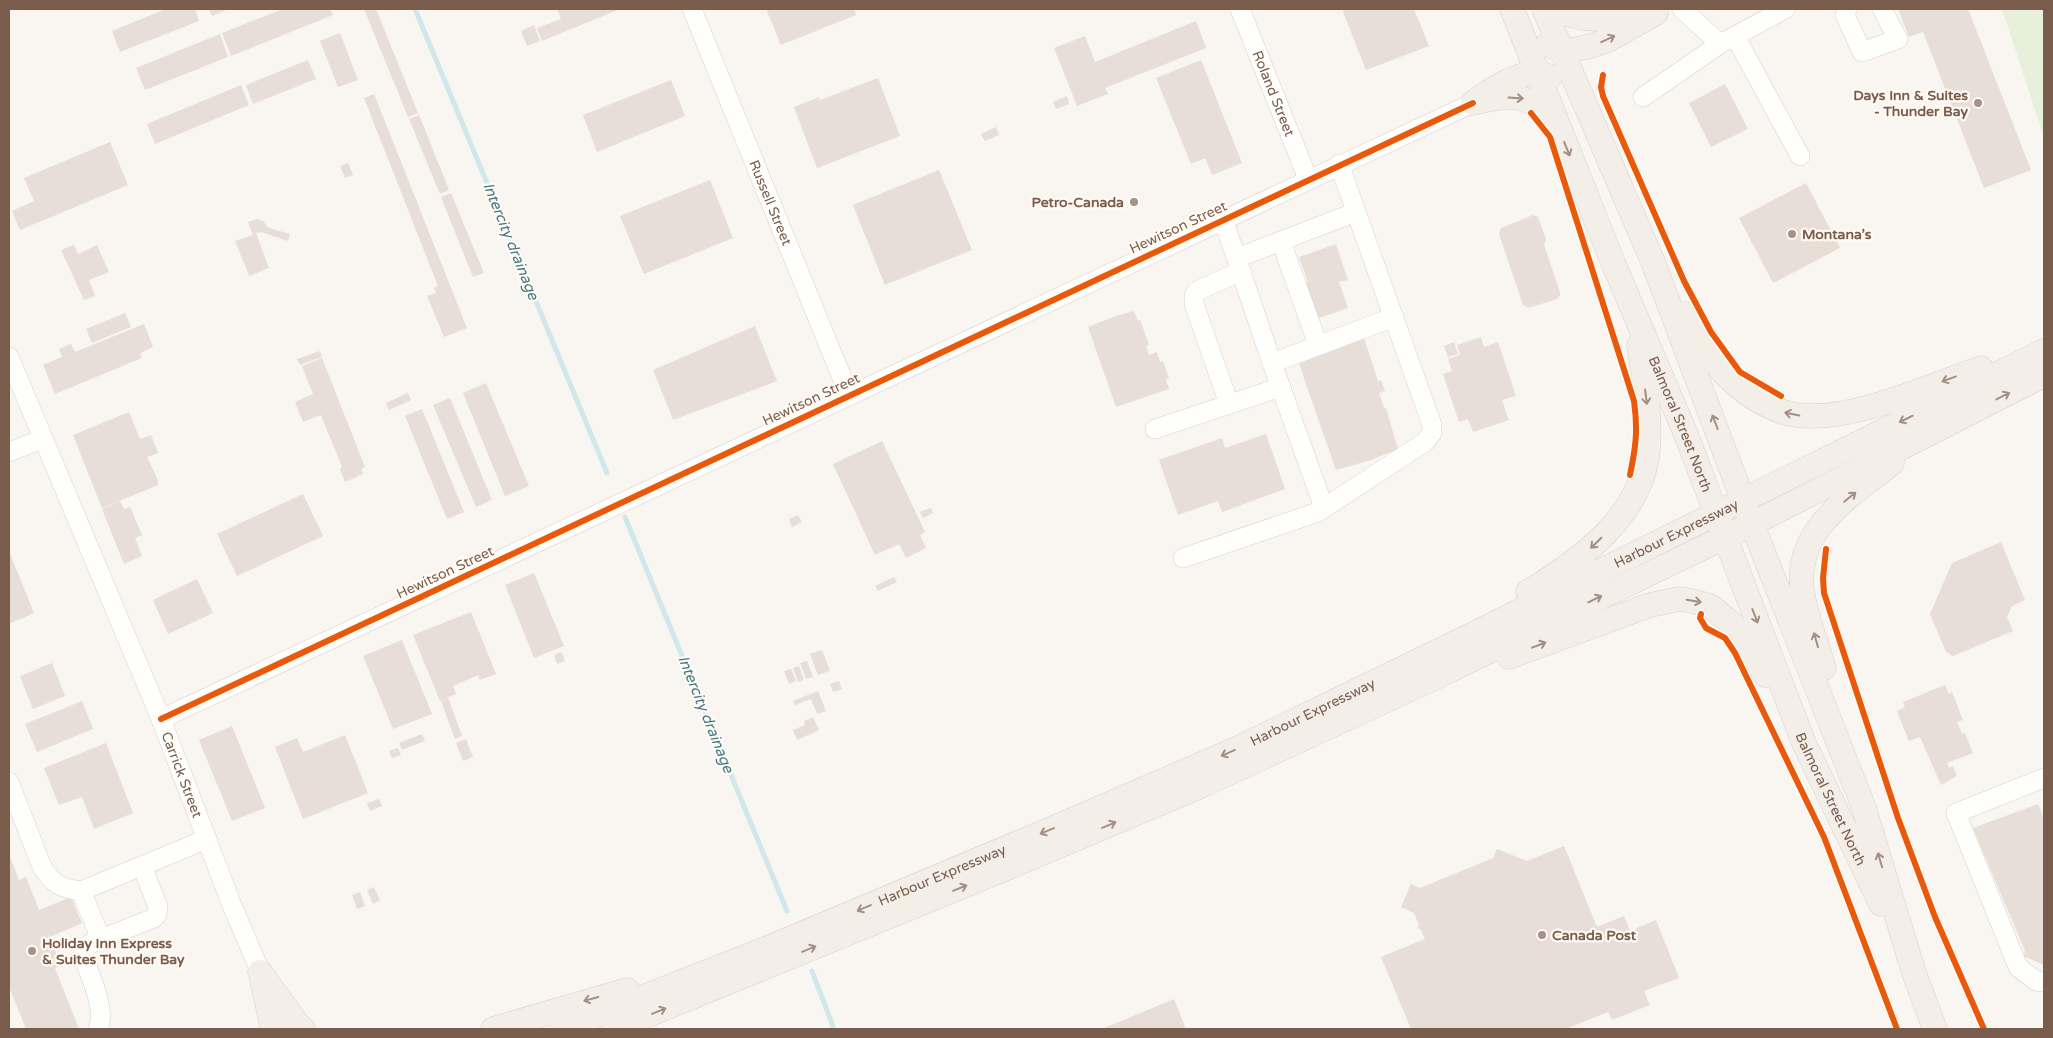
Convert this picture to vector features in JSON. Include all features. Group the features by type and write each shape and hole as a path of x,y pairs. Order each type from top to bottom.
{"main road":[{"name":"Balmoral Street North","path":"1512,9 1554,118 1686,437 1803,741 1914,973"},
{"path":"1527,9 1537,34 1547,44 1562,52 1591,46 1608,40 1660,11"},
{"name":"Balmoral Street North","path":"1544,9 1653,262 1752,524 1863,804 1914,973 1935,1029"},
{"path":"1557,9 1579,18 1618,19 1660,11"},
{"path":"1473,103 1494,86 1536,71 1560,84 1572,97 1630,210"},
{"path":"1473,103 1499,97 1524,99 1540,105 1554,118"},
{"path":"1653,262 1704,345 1732,381 1762,403 1777,410 1796,415 1827,415 1859,411 2044,345"},
{"path":"1398,671 1557,574 1594,545 1623,514 1636,495 1645,470 1649,427 1635,314"},
{"name":"Harbour Expressway","path":"562,1029 740,959 1234,750 1398,671 2044,351"},
{"name":"Harbour Expressway","path":"614,1029 988,876 1201,786 1362,712 1752,524 2044,375"},
{"path":"1863,804 1802,592 1801,568 1808,542 1824,519 1929,434"},
{"path":"1362,712 1650,605 1679,599 1692,600 1710,606 1731,623 1746,641 1817,770"},
{"path":"493,1029 571,1005 740,959"},
{"path":"260,972 273,1029"},
{"path":"260,972 303,1029"}],"street":[{"name":"Russell Street","path":"692,9 849,395"},
{"name":"Roland Street","path":"1240,9 1308,179"},
{"path":"1682,9 1728,40 1800,156"},
{"path":"1643,97 1728,40 1785,9"},
{"path":"1847,9 1845,15 1862,52 1898,39 1882,9"},
{"name":"Hewitson Street","path":"161,719 1339,164 1473,103"},
{"path":"1183,558 1324,508 1425,442 1432,433 1432,425 1339,164"},
{"path":"1229,404 1194,304 1194,296 1197,292 1239,265 1280,242 1356,212"},
{"path":"1223,219 1324,508"},
{"path":"1280,242 1318,345"},
{"path":"1272,363 1394,317"},
{"name":"Carrick Street","path":"9,357 161,719 284,1029"},
{"path":"1155,429 1281,387"},
{"path":"9,452 42,439"},
{"path":"2044,778 1956,812 2018,967 2036,981 2044,982"},
{"path":"11,795 42,867 50,879 62,888 81,891 207,839"},
{"path":"98,1029 102,1021 101,1010 83,956 85,949 91,943 154,918 157,914 158,907 142,866"},
{"path":"81,891 101,939"}],"green space":[{"path":"2002,9 2044,9 2044,137"}],"building":[{"path":"166,9 195,9 199,21 120,52 112,31"},
{"path":"209,9 229,9 212,16"},
{"path":"283,9 330,9 333,15 231,56 222,33"},
{"path":"364,9 376,9 418,113 408,117"},
{"path":"557,9 620,9 542,41 537,28 561,19"},
{"path":"766,9 854,9 856,15 781,45"},
{"path":"1342,9 1414,9 1429,46 1366,70"},
{"name":"Days Inn & Suites - Thunder Bay","path":"1898,9 1968,9 2031,170 1984,188 1923,32 1909,37"},
{"path":"1196,21 1206,48 1105,88 1108,94 1077,106 1054,48 1085,36 1095,62"},
{"path":"534,25 540,41 527,46 521,31"},
{"path":"340,33 358,80 338,87 320,41"},
{"path":"220,34 228,57 145,90 136,68"},
{"path":"308,60 316,79 253,104 246,85"},
{"path":"1201,60 1242,163 1212,175 1205,158 1191,164 1156,78"},
{"path":"878,78 900,136 817,168 794,107 819,97 820,100"},
{"path":"671,80 685,116 597,152 583,115"},
{"path":"1725,84 1748,129 1711,147 1689,103"},
{"path":"241,85 249,105 155,144 147,124"},
{"path":"374,94 467,328 444,337 427,296 436,293 434,288 438,286 364,98"},
{"path":"1067,96 1069,104 1056,109 1053,102"},
{"path":"419,115 449,190 440,194 409,119"},
{"path":"996,127 999,135 985,141 981,134"},
{"path":"110,142 128,185 20,230 12,211 34,201 24,178"},
{"path":"348,163 353,175 345,178 340,166"},
{"path":"939,170 972,250 885,285 853,205"},
{"path":"710,180 733,238 644,274 620,216"},
{"path":"1806,183 1840,248 1773,283 1739,218"},
{"path":"451,193 484,273 473,277 441,197"},
{"path":"1533,215 1538,217 1546,239 1544,245 1560,296 1557,299 1528,308 1523,305 1499,234 1501,228"},
{"path":"257,219 263,221 269,228 290,234 288,241 261,232 256,233 269,268 249,276 235,241 253,235 248,222"},
{"path":"1336,244 1348,280 1339,282 1348,308 1316,319 1301,285 1308,282 1299,257"},
{"path":"74,245 78,254 97,245 109,272 89,280 95,296 84,300 61,250"},
{"path":"1134,311 1138,321 1140,320 1149,345 1146,346 1149,355 1157,352 1160,362 1163,361 1169,378 1166,379 1169,389 1116,407 1088,327"},
{"path":"125,313 131,327 92,343 86,329"},
{"path":"144,324 153,347 140,353 142,358 55,394 43,365 62,357 59,349 71,344 75,352"},
{"path":"755,326 777,381 673,420 653,370"},
{"path":"1481,337 1484,347 1498,342 1516,396 1502,400 1509,420 1473,432 1468,419 1459,422 1443,374 1452,371 1448,359 1460,355 1457,345"},
{"path":"1364,338 1378,381 1381,380 1385,391 1379,393 1384,408 1386,408 1398,449 1371,460 1336,470 1298,361"},
{"path":"1454,342 1458,354 1448,357 1444,346"},
{"path":"320,351 322,357 300,365 297,359"},
{"path":"322,358 365,467 361,469 363,474 345,482 340,469 342,467 321,415 303,422 295,402 313,394 302,366"},
{"path":"486,383 529,486 505,496 463,393"},
{"path":"408,393 411,400 389,410 386,403"},
{"path":"450,398 492,500 476,507 433,405"},
{"path":"422,409 464,512 447,519 405,416"},
{"path":"129,412 140,439 151,435 158,453 147,457 158,480 158,485 102,508 73,435"},
{"path":"1266,434 1285,489 1222,512 1218,501 1178,515 1159,460 1222,438 1225,448"},
{"path":"882,441 925,532 920,535 926,548 906,558 899,544 875,555 833,464"},
{"path":"303,494 323,536 237,576 217,534"},
{"path":"120,501 124,509 130,507 142,535 135,538 142,556 124,564 102,509"},
{"path":"931,508 933,513 923,518 920,512"},
{"path":"798,515 802,522 792,527 789,519"},
{"path":"2001,542 2025,600 2012,606 2007,617 2013,631 1953,656 1946,652 1930,614 1952,563"},
{"path":"9,551 34,613 9,624"},
{"path":"534,573 564,646 534,658 505,585"},
{"path":"894,577 897,582 878,591 875,586"},
{"path":"197,579 213,613 168,634 153,600"},
{"path":"471,612 496,674 480,680 478,675 453,686 456,694 440,701 413,635"},
{"path":"402,640 432,714 393,729 363,656"},
{"path":"822,650 830,671 818,675 810,654"},
{"path":"562,652 565,661 557,664 554,655"},
{"path":"807,661 813,677 806,679 800,663"},
{"path":"52,663 65,696 33,709 20,676"},
{"path":"799,666 804,680 798,682 793,668"},
{"path":"791,669 796,681 789,684 784,671"},
{"path":"839,681 842,689 833,692 830,684"},
{"path":"1945,685 1949,694 1952,692 1963,720 1957,722 1962,734 1965,733 1973,753 1947,763 1949,768 1953,766 1957,776 1941,785 1920,737 1909,741 1897,711 1905,707 1903,702"},
{"path":"818,691 826,711 817,714 811,699 795,705 793,701"},
{"path":"448,698 462,736 455,739 441,701"},
{"path":"82,701 93,729 37,752 25,724"},
{"path":"813,717 819,730 797,740 793,730 805,725 804,721"},
{"path":"232,726 265,808 232,821 199,740"},
{"path":"422,734 425,741 402,750 399,743"},
{"path":"345,735 368,793 303,819 275,747 297,738 303,752"},
{"path":"466,739 473,757 463,761 456,743"},
{"path":"106,743 133,813 94,829 82,797 59,805 44,768"},
{"path":"398,748 401,755 392,758 389,751"},
{"path":"379,799 382,806 370,811 367,803"},
{"path":"2038,804 2044,820 2044,965 2023,956 2025,951 1973,828"},
{"name":"Canada Post","path":"1564,846 1597,927 1624,916 1630,931 1656,920 1679,978 1644,991 1650,1005 1612,1020 1608,1012 1566,1029 1411,1029 1381,957 1425,939 1418,928 1419,925 1414,913 1401,907 1411,884 1420,888 1493,858 1497,849 1527,861"},
{"name":"Holiday Inn Express & Suites Thunder Bay","path":"9,854 19,880 26,877 39,910 71,897 82,923 50,937 61,965 55,968 79,1029 26,1029 9,987"},
{"path":"374,887 380,900 373,904 367,890"},
{"path":"360,892 365,906 357,909 352,895"},
{"path":"1174,999 1186,1029 1102,1029"}],"waterway":[{"name":"Intercity drainage","path":"415,9 607,473"},
{"name":"Intercity drainage","path":"625,517 787,911"},
{"name":"Intercity drainage","path":"812,971 834,1029"}],"cycle path":[{"path":"1603,75 1601,87 1603,96 1684,281 1711,332 1740,372 1781,396"},
{"path":"161,719 1473,103"},
{"path":"1531,113 1550,137 1634,401 1636,438 1630,475"},
{"path":"1826,549 1823,578 1824,593 1898,818 1935,917 1984,1029"},
{"path":"1701,614 1700,618 1706,628 1725,638 1735,653 1824,837 1897,1029"}],"place":[{"name":"Days Inn & Suites - Thunder Bay","path":"1978,103"},
{"name":"Petro-Canada","path":"1134,202"},
{"name":"Montana’s","path":"1792,234"},
{"name":"Canada Post","path":"1542,935"},
{"name":"Holiday Inn Express & Suites Thunder Bay","path":"32,951"}]}
